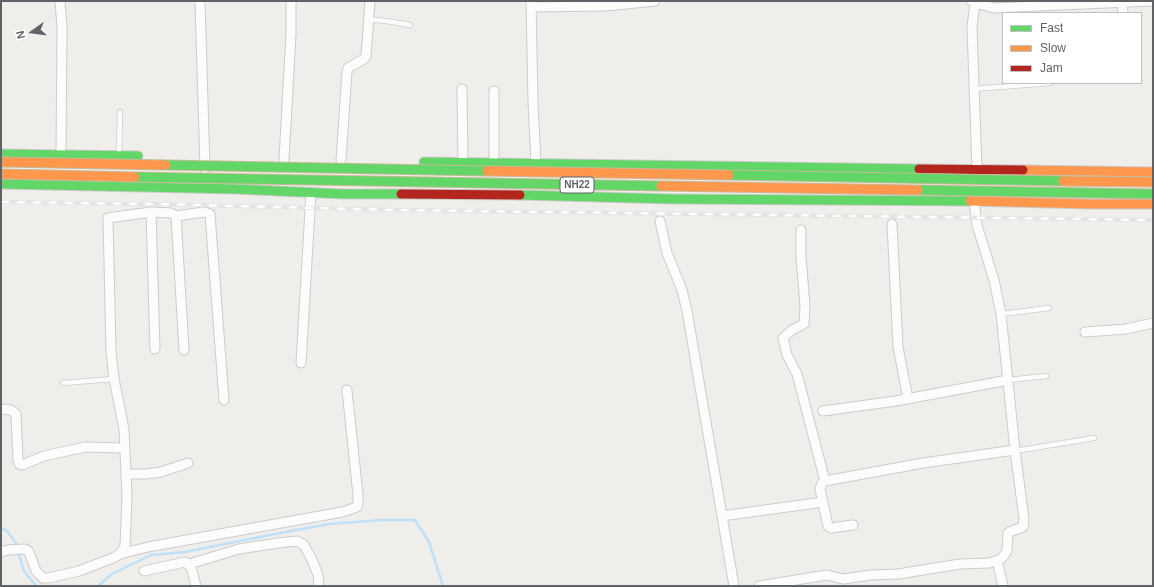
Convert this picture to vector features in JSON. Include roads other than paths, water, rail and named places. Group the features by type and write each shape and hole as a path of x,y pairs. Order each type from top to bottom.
{"main road":[{"path":"1,154 1153,172"},
{"name":"NH22","path":"1,162 1153,182"},
{"path":"930,169 930,200"},
{"name":"NH22","path":"1,174 1153,194"},
{"path":"1,184 311,193 1153,204"}],"street":[{"path":"60,1 62,28 61,155"},
{"path":"200,1 205,189"},
{"path":"284,159 291,1"},
{"path":"341,160 346,72 350,66 367,62 366,53 370,1"},
{"path":"536,163 531,4 596,6 655,1"},
{"path":"977,169 972,27 973,2 994,8 1069,3 1150,1"},
{"path":"1122,2 1123,12"},
{"path":"462,89 463,162"},
{"path":"494,91 494,195"},
{"path":"302,362 311,193"},
{"path":"759,586 826,575 843,579 871,575 898,574 960,564 983,564 997,561 1005,554 1008,533 1021,528 1024,525 1001,314 994,280 977,225 974,201"},
{"path":"151,212 155,350"},
{"path":"120,554 125,546 126,539 127,497 123,423 114,379 111,351 108,218 151,212 171,213 176,224 184,350"},
{"path":"176,224 204,212 210,214 224,400"},
{"path":"660,221 669,257 682,290 687,311 734,586"},
{"path":"892,224 898,347 908,399"},
{"path":"801,230 801,257 805,306 804,324 792,330 783,338 787,355 797,374 825,481"},
{"path":"1085,332 1126,329 1153,322"},
{"path":"823,411 908,399 1008,380"},
{"path":"4,551 24,549 29,552 36,572 43,578 48,578 79,571 120,554 148,547 342,512 357,507 358,495 347,390"},
{"path":"1,409 11,410 16,414 18,460 19,464 22,465 44,456 85,447 124,448"},
{"path":"853,525 833,528 829,527 820,489 820,485 825,481 923,463 1015,451"},
{"path":"126,474 161,472 188,463"},
{"path":"722,516 823,502"},
{"path":"144,570 182,563 189,564 239,549 297,541 304,546 312,560 318,576 319,586"},
{"path":"997,561 1003,586"},
{"path":"189,564 196,586"}],"lane":[{"path":"369,19 410,25"},
{"path":"974,89 1037,84"},
{"path":"119,156 120,112"},
{"path":"1001,314 1048,308"},
{"path":"1008,380 1046,376"},
{"path":"63,383 114,379"},
{"path":"1015,451 1094,438"}],"waterway":[{"path":"98,586 112,574 151,555 185,552 329,524 382,520 415,520 429,542 443,586"},
{"path":"1,529 6,530 16,543 17,547"},
{"path":"18,552 24,571 36,586"}],"railway":[{"path":"1,202 394,210 1153,220"}]}
